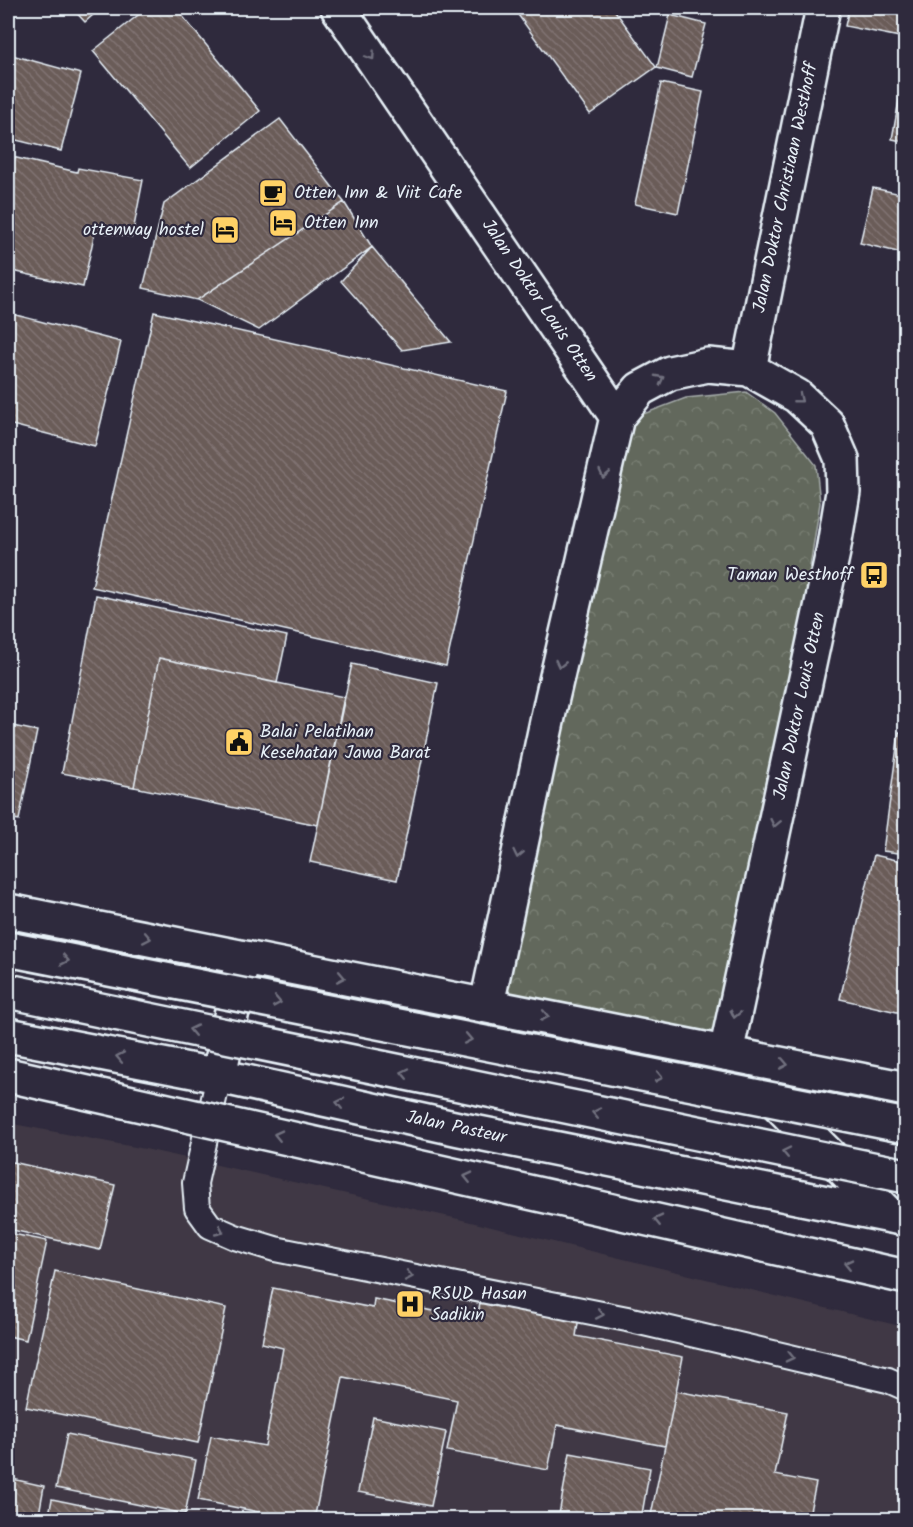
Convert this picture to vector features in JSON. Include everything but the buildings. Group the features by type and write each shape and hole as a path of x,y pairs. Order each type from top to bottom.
{"main road":[{"name":"Jalan Doktor Louis Otten","path":"338,8 617,417"},
{"name":"Jalan Doktor Christiaan Westhoff","path":"749,369 823,8"},
{"name":"Jalan Doktor Louis Otten","path":"487,1004 550,710 617,417 640,389 670,373 708,364 749,369 797,396 827,424 842,459 843,492 831,562 726,1053"},
{"path":"8,911 487,1004 906,1089"},
{"path":"8,949 906,1125"},
{"path":"219,1076 243,957"},
{"path":"8,992 906,1176"},
{"name":"Jalan Pasteur","path":"8,1035 219,1076 459,1129 898,1217"},
{"path":"726,1053 898,1217"},
{"path":"8,1075 906,1276"}],"lane":[{"path":"219,1076 195,1183 197,1208 210,1226 235,1238 627,1319 888,1380 906,1388"}],"shaded area":[{"name":"RSUD Hasan Sadikin","path":"8,1123 145,1149 450,1217 900,1326 906,1329 905,1519 8,1519"}],"green space":[{"path":"746,392 775,413 816,465 820,503 801,623 711,1045 493,995 617,448 638,416 686,398"}],"place":[{"name":"Otten Inn & Viit Cafe","path":"273,193"},
{"name":"Otten Inn","path":"283,223"},
{"name":"ottenway hostel","path":"225,230"},
{"name":"Taman Westhoff","path":"874,575"},
{"name":"Balai Pelatihan Kesehatan Jawa Barat","path":"239,742"},
{"name":"RSUD Hasan Sadikin","path":"410,1304"}]}
